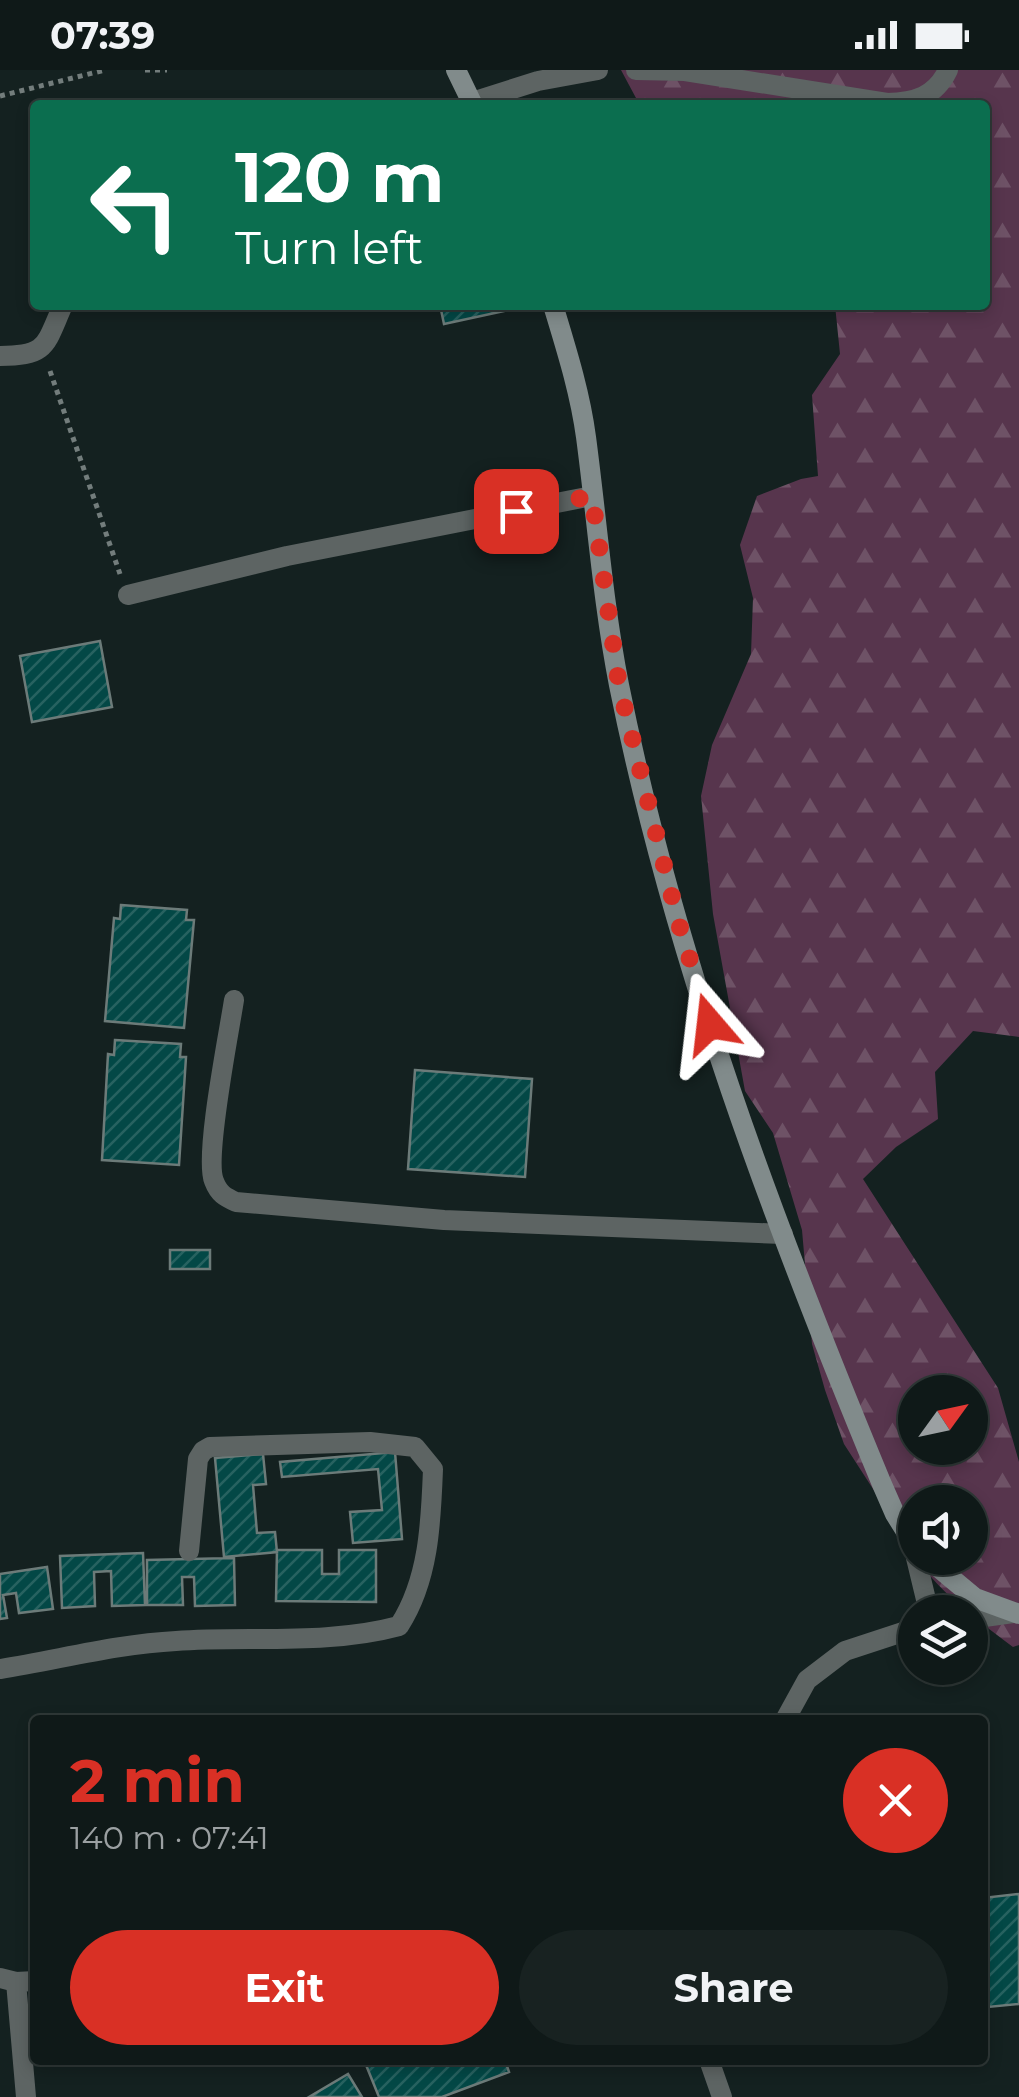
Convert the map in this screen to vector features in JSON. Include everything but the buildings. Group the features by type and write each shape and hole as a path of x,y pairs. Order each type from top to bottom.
{"street":[{"path":"456,70 470,100"},
{"path":"485,100 570,74 598,70"},
{"path":"636,70 685,71 869,100"},
{"path":"919,100 942,82 948,70"},
{"path":"0,356 27,356 42,349 50,340 61,310"},
{"path":"554,310 582,416 619,685 678,921 731,1094 875,1468 898,1514"},
{"path":"128,595 287,556 592,496"},
{"path":"234,1000 213,1140 212,1178 222,1195 236,1202 444,1220 783,1234"},
{"path":"0,1669 171,1641 318,1636 400,1626 412,1606 425,1557 433,1469 415,1447 370,1442 210,1448 202,1451 198,1459 190,1552"},
{"path":"946,1575 975,1598 1016,1614"},
{"path":"988,1617 1016,1614"},
{"path":"788,1715 806,1680 845,1651 898,1634"},
{"path":"17,1981 26,2097"},
{"path":"711,2065 722,2097"}],"path":[{"path":"0,96 105,70"},
{"path":"145,70 167,70"},
{"path":"42,349 128,595"}],"green space":[{"path":"621,70 1019,70 1019,1037 973,1031 935,1072 938,1119 896,1147 863,1179 998,1388 1019,1462 1019,1645 1013,1647 988,1628 988,1595 949,1595 931,1575 988,1575 988,1485 898,1485 898,1528 844,1444 812,1344 802,1230 773,1133 745,1091 713,914 701,796 712,745 751,654 753,598 740,545 757,496 818,476 812,395 840,354 836,310 990,310 990,100 639,100"}],"route":[{"path":"516,511 592,496 619,685 678,921 710,1024"}]}
